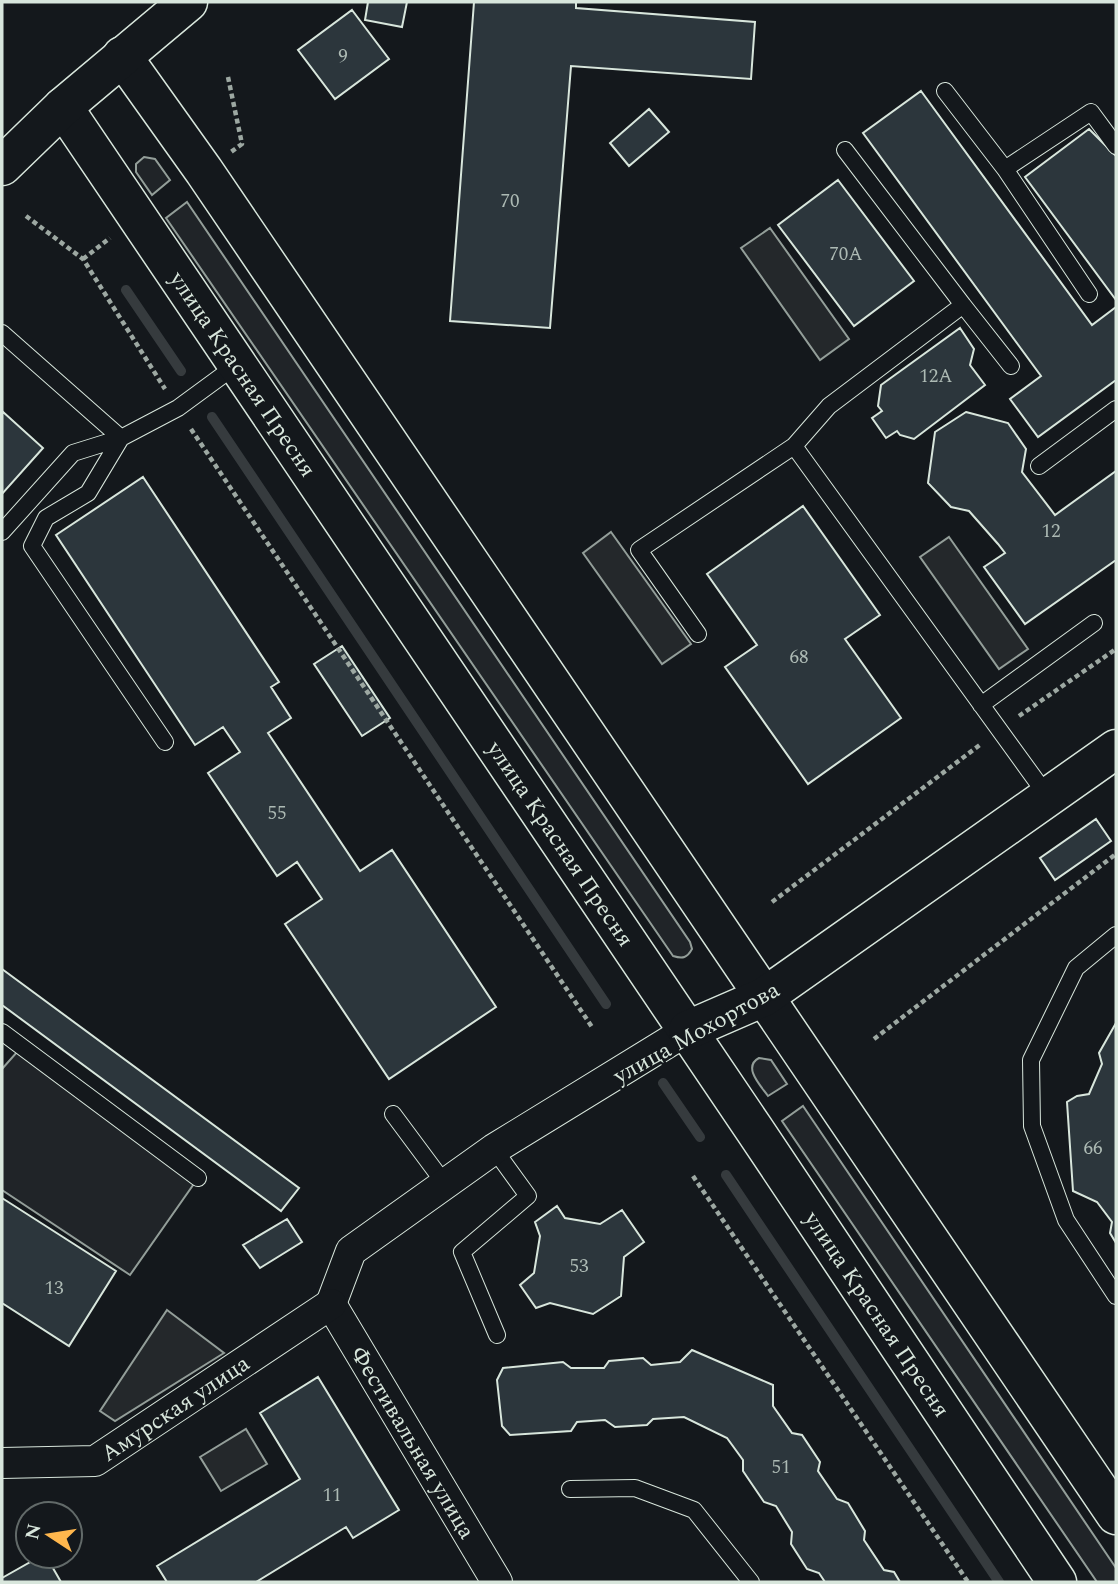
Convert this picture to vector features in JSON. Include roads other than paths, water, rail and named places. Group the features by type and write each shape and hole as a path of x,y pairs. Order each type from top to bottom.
{"street":[{"path":"2,166 63,107 188,2"},
{"path":"122,56 204,171 1116,1515"},
{"name":"улица Красная Пресня","path":"63,107 688,1030 1056,1582"},
{"name":"улица Мохортова","path":"331,1304 351,1251 494,1149 688,1030 764,997 1116,749"},
{"name":"Амурская улица","path":"2,1463 95,1461 331,1304"},
{"name":"Фестивальная улица","path":"331,1304 497,1582"}],"lane":[{"path":"945,91 1005,169 1089,294"},
{"path":"1005,169 1091,112 1116,146"},
{"path":"845,150 1011,366"},
{"path":"698,634 639,550 794,446 829,406 963,304"},
{"path":"2,333 121,438"},
{"path":"2,532 73,453 121,438 178,408 238,364"},
{"path":"1039,466 1116,409"},
{"path":"121,438 88,493 46,518 32,546 165,742"},
{"path":"794,446 1048,797"},
{"path":"981,705 1094,623"},
{"path":"1116,935 1076,968 1031,1060 1032,1126 1053,1185 1066,1220 1116,1296"},
{"path":"2,1032 198,1178"},
{"path":"393,1114 445,1184"},
{"path":"494,1149 528,1196 462,1252 498,1335"},
{"path":"570,1489 635,1488 694,1510 751,1582"}],"waterway":[{"path":"126,290 181,371"},
{"path":"212,417 606,1004"},
{"path":"663,1083 700,1137"},
{"path":"726,1175 999,1582"}]}
